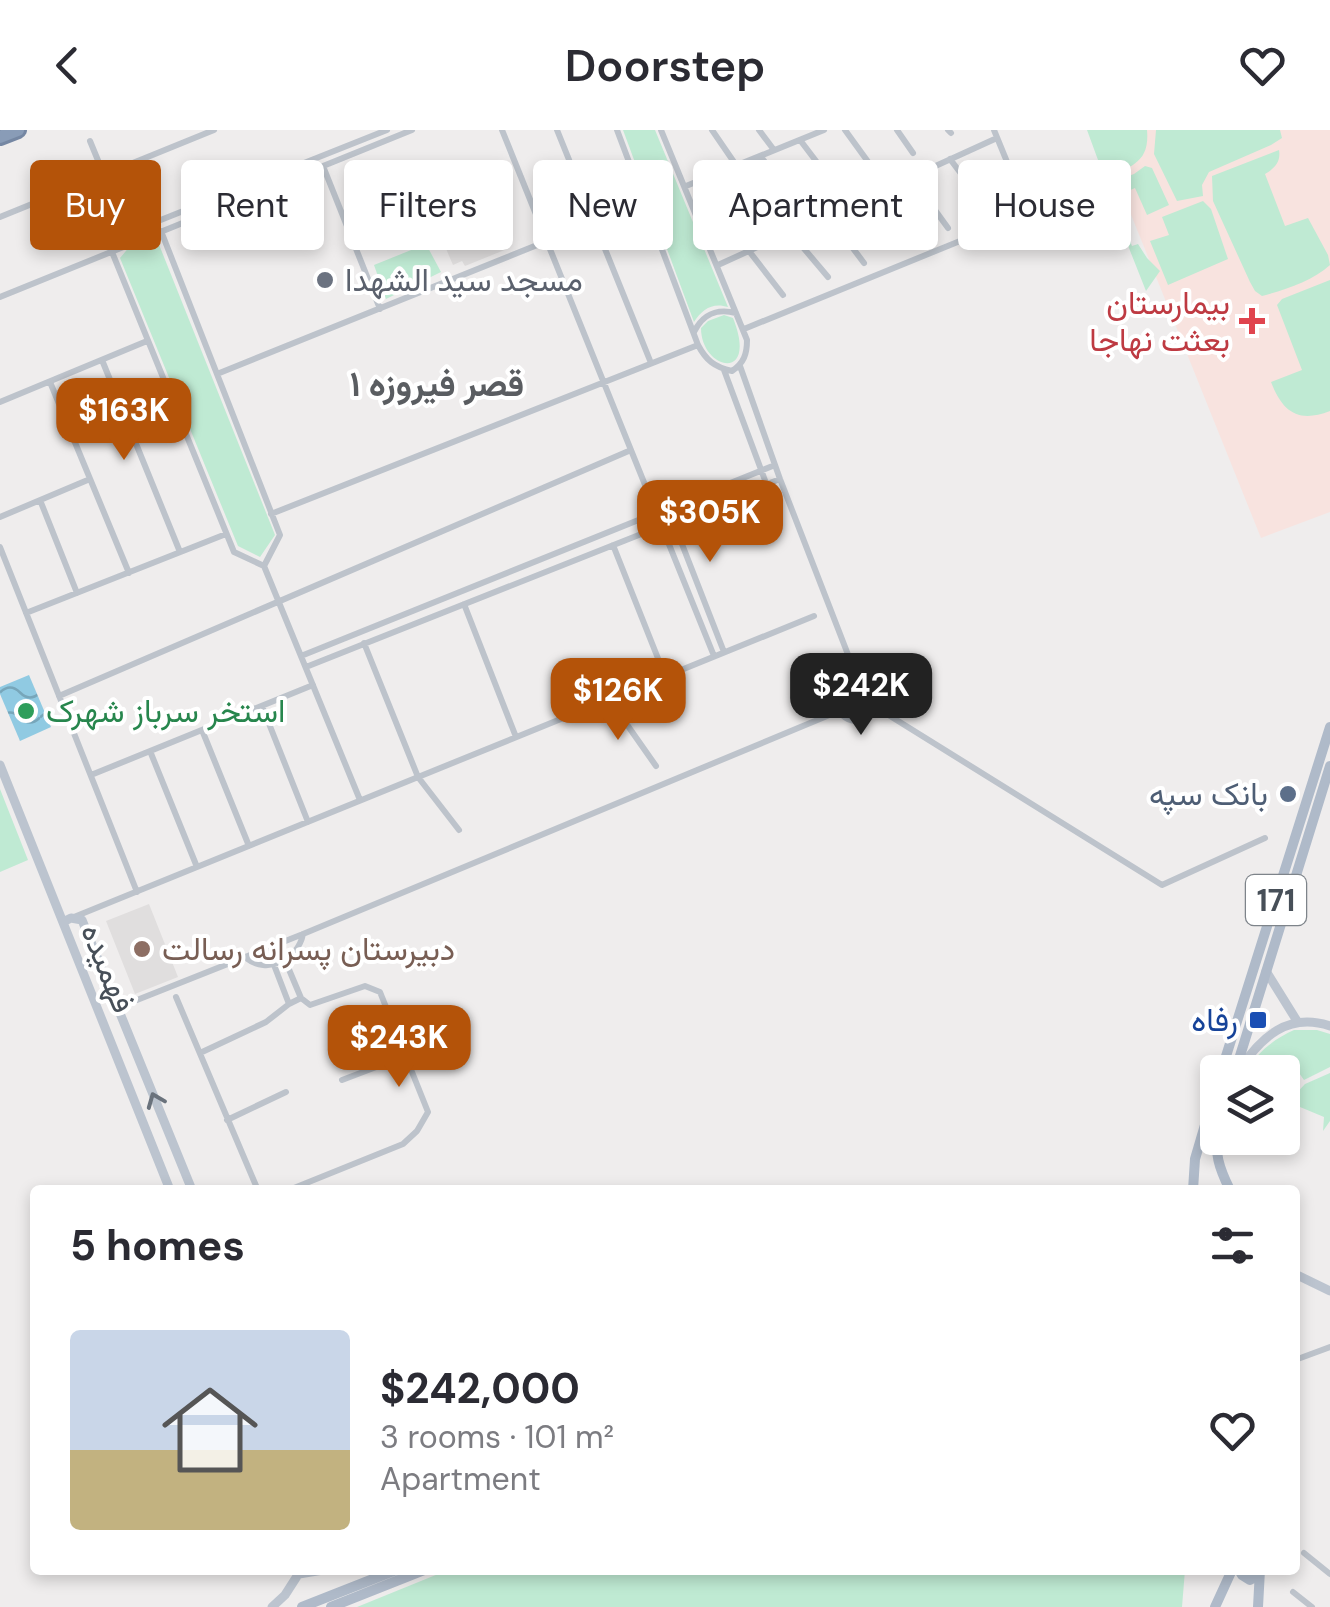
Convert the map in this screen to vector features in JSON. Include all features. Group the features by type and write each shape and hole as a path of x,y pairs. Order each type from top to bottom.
{"highway":[{"path":"0,137 18,130"}],"main road":[{"name":"171","path":"1225,1055 1330,728"},
{"name":"فهمیده","path":"0,766 67,920 168,1185"},
{"name":"171","path":"1241,1055 1330,766"},
{"name":"فهمیده","path":"67,920 82,920 190,1185"},
{"path":"1266,971 1297,1022"},
{"path":"1250,1055 1268,1036 1297,1022 1330,1026"},
{"path":"1190,1185 1200,1143"},
{"path":"1216,1155 1227,1185"},
{"path":"1300,1276 1330,1291"},
{"path":"272,1607 298,1575"},
{"path":"302,1607 383,1575"},
{"path":"331,1607 411,1575"},
{"path":"1215,1607 1233,1575"},
{"path":"1258,1607 1260,1575"}],"street":[{"path":"139,160 214,130"},
{"path":"161,220 387,130"},
{"path":"324,166 412,130"},
{"path":"502,130 533,208"},
{"path":"557,130 569,160"},
{"path":"617,130 698,344 705,357 723,369 732,370 740,366 747,349 744,329 661,130"},
{"path":"712,130 732,160"},
{"path":"759,130 774,150"},
{"path":"750,160 810,132 824,130"},
{"path":"844,130 866,160"},
{"path":"897,130 913,153"},
{"path":"744,329 987,230 1018,212 1022,196 995,134 938,165"},
{"path":"800,140 815,160"},
{"path":"90,141 98,160"},
{"path":"760,156 763,160"},
{"path":"950,159 958,170"},
{"path":"324,168 380,308"},
{"path":"686,186 693,183"},
{"path":"0,217 30,205"},
{"path":"938,214 948,228"},
{"path":"181,223 161,231 280,535 264,566"},
{"path":"217,374 533,246"},
{"path":"0,296 116,250"},
{"path":"550,250 714,656"},
{"path":"605,250 651,364"},
{"path":"805,250 828,277"},
{"path":"854,250 864,263"},
{"path":"718,266 749,251 783,296"},
{"path":"112,252 234,552 264,566 360,800"},
{"path":"693,333 699,321 714,312 737,313"},
{"path":"0,402 148,341"},
{"path":"271,514 698,344"},
{"path":"102,360 180,552"},
{"path":"740,366 859,683"},
{"path":"723,369 766,484"},
{"path":"50,382 129,573"},
{"path":"59,696 631,450"},
{"path":"301,656 775,466"},
{"path":"306,667 780,478"},
{"path":"0,517 90,479"},
{"path":"40,500 77,593"},
{"path":"656,513 673,521 724,652"},
{"path":"26,613 226,534"},
{"path":"613,545 666,676"},
{"path":"0,547 137,892"},
{"path":"464,604 516,736"},
{"path":"67,920 814,616"},
{"path":"364,644 418,777 459,830"},
{"path":"859,683 870,689 874,706 861,720 849,719 840,711 837,700 842,688 859,683"},
{"path":"91,775 313,685"},
{"path":"609,699 656,766"},
{"path":"262,706 308,822"},
{"path":"874,706 1162,885 1265,838"},
{"path":"138,1000 840,711"},
{"path":"202,730 248,846"},
{"path":"150,752 197,867"},
{"path":"245,958 263,966 285,960 302,943 303,934"},
{"path":"285,960 301,998 310,1005 365,986 380,992 428,1112 404,1144 302,1185"},
{"path":"274,964 289,1004"},
{"path":"176,998 256,1185"},
{"path":"200,1053 266,1022 301,998"},
{"path":"342,1080 405,1056"},
{"path":"228,1120 286,1092"},
{"path":"1300,1358 1330,1347"},
{"path":"1304,1553 1330,1574"},
{"path":"1293,1592 1312,1607"}],"shaded area":[{"name":"بیمارستان بعثت نهاجا","path":"1097,130 1330,130 1330,512 1261,538 1131,215 1131,160 1109,160"},
{"path":"447,250 505,250 465,266 462,261 453,265"},
{"name":"دبیرستان پسرانه رسالت","path":"149,904 178,977 135,994 106,921"}],"green space":[{"path":"623,130 655,130 667,160 634,160"},
{"path":"1087,130 1147,130 1142,157 1131,166 1131,160 1098,160"},
{"path":"1156,130 1280,130 1282,138 1209,172 1202,185 1203,196 1177,201 1154,154"},
{"path":"1279,150 1276,164 1265,174 1285,226 1308,218 1330,265 1307,280 1262,296 1250,282 1213,201 1212,176"},
{"path":"1145,166 1152,168 1169,205 1147,215 1135,188 1131,190 1134,174"},
{"path":"673,174 693,222 693,250 704,250 728,307 708,308 694,322 667,250 673,250"},
{"path":"1203,201 1211,209 1228,259 1168,285 1150,241 1169,235 1162,217"},
{"path":"1131,243 1138,244 1160,271 1146,291 1130,250"},
{"path":"127,250 161,250 275,535 260,557 238,546 120,258"},
{"path":"411,250 429,250 441,272 386,299 374,265"},
{"path":"1330,280 1330,411 1301,415 1287,408 1271,382 1302,370 1277,305 1282,299"},
{"path":"724,315 733,318 739,339 739,353 727,363 710,353 701,328"},
{"path":"0,789 28,860 0,872"},
{"path":"1294,1030 1330,1034 1330,1067 1304,1080 1300,1074 1300,1055 1258,1055"},
{"path":"1330,1073 1330,1121 1323,1131 1324,1117 1300,1107 1300,1089"},
{"path":"436,1575 1185,1575 1182,1607 357,1607"}],"water":[{"name":"استخر سرباز شهرک","path":"29,675 51,727 20,741 0,687"}],"place":[{"name":"مسجد سید الشهدا","path":"325,280"},
{"name":"بیمارستان بعثت نهاجا","path":"1252,321"},
{"name":"استخر سرباز شهرک","path":"26,711"},
{"name":"بانک سپه","path":"1288,794"},
{"name":"دبیرستان پسرانه رسالت","path":"142,949"},
{"name":"رفاه","path":"1258,1020"}],"district":[{"name":"قصر فیروزه ۱","path":"437,384"}]}
